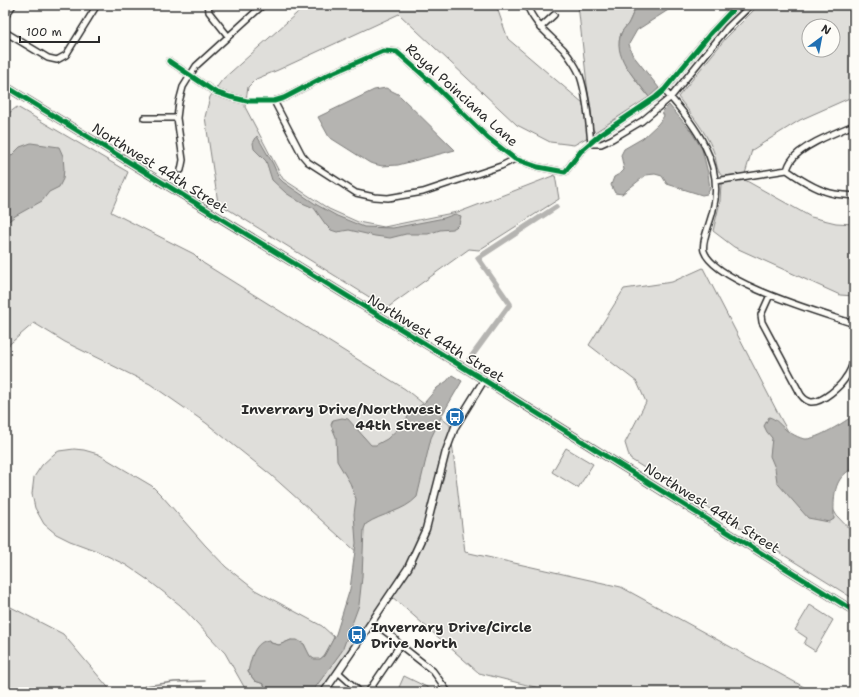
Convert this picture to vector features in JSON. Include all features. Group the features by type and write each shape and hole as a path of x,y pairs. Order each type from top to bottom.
{"street":[{"path":"5,18 13,5"},
{"path":"5,32 48,58 57,60 66,55 97,5"},
{"path":"208,5 209,12 228,36"},
{"path":"181,170 183,160 177,118 179,102 184,87 196,66 263,5"},
{"path":"527,5 530,13 540,28 564,51 580,75 587,106 591,144"},
{"path":"591,144 601,134 664,90 710,34 737,5"},
{"path":"591,144 601,144 612,139 642,121 671,97 727,28 751,5"},
{"path":"540,28 554,16"},
{"name":"Royal Poinciana Lane","path":"169,61 215,92 246,101 274,101 284,98 330,74 382,51 397,52 432,83 488,138 515,159 538,167 565,172 581,151 591,144"},
{"name":"Northwest 44th Street","path":"5,86 484,380 854,611"},
{"path":"664,90 699,134 710,158 716,181 715,204 704,240 704,251 712,264 725,274 770,295 854,324"},
{"path":"274,101 302,155 308,162 356,193 388,198 423,192 501,166 515,159"},
{"path":"144,118 177,118"},
{"path":"787,170 791,160 800,151 854,125"},
{"path":"716,181 787,170 798,178 818,188 835,194 854,196"},
{"path":"770,295 761,314 762,322 801,395 806,400 812,402 818,401 836,389 847,377 854,360"},
{"path":"337,692 325,690 411,561 426,529 446,451 455,427 484,380"},
{"path":"382,629 433,671 448,692"},
{"path":"368,692 400,645"},
{"path":"338,672 360,692"},
{"path":"351,692 355,686"}],"shaded area":[{"path":"306,5 496,5 508,39 583,103 588,137 574,145 550,142 517,125 399,14 256,79 248,87 245,107 283,179 329,209 358,222 384,227 462,211 555,175 559,199 479,250 469,249 387,308 218,203 205,117 210,97 222,80"},
{"path":"578,5 639,5 635,9 628,24 621,33 619,45 628,69 649,97 595,132 592,128"},
{"path":"639,5 676,5 637,30 629,44 632,54 659,88 649,97 623,61 619,45 621,33 628,24 635,9"},
{"path":"759,5 854,5 854,96 800,120 752,150 745,174 722,176 718,170 710,143 697,122 678,97 725,39"},
{"path":"386,88 398,94 455,150 398,165 382,166 370,163 329,137 318,117 374,90"},
{"path":"669,105 691,131 702,149 710,189 707,194 702,195 667,184 662,176 655,174 646,175 622,194 615,193 611,185 614,177 624,170 621,155 624,149 643,138 658,124 664,116 662,112"},
{"path":"17,107 128,172 111,212 194,254 203,263 405,389 450,425 465,552 621,587 813,692 555,692 479,673 390,595 324,692 306,692 354,602 359,554 271,475 206,423 150,384 65,342 34,323 5,348 5,116"},
{"path":"257,136 279,178 283,182 317,205 337,216 364,227 393,228 444,218 455,214 461,216 459,224 452,229 440,230 428,234 406,234 390,238 349,230 337,232 331,230 314,208 300,202 286,193 272,180 266,161 254,149 253,143"},
{"path":"31,143 59,147 63,156 63,179 59,187 49,192 42,201 15,216 5,224 5,162 20,147"},
{"path":"745,180 811,217 836,223 854,224 854,296 840,295 734,247 713,231 720,202 721,184 724,181"},
{"path":"703,268 782,421 837,516 854,534 854,599 630,459 625,443 646,402 637,382 589,345 624,289 672,282"},
{"path":"452,375 462,381 442,415 431,438 417,497 405,506 372,520 366,524 364,529 359,605 342,651 312,692 266,692 264,684 255,681 248,672 252,656 257,647 265,641 270,640 271,643 279,645 291,640 297,640 304,644 310,656 314,659 320,659 324,656 336,634 350,589 356,543 354,514 356,499 350,483 337,461 336,437 331,425 333,420 342,418 348,419 371,445 376,445 387,439 400,427 410,414 425,402 437,388 447,381"},
{"path":"854,415 854,468 847,472 838,483 834,504 834,519 829,522 808,518 777,482 775,468 770,456 772,438 764,426 769,417 791,433 806,439 817,436 838,426"},
{"path":"566,448 593,464 578,488 552,472"},
{"path":"74,449 98,454 152,486 226,567 255,590 322,626 334,637 331,645 322,658 318,660 314,659 307,652 304,644 291,640 279,645 271,643 254,652 248,672 255,681 264,684 266,692 247,692 225,653 180,605 126,565 56,534 44,524 35,508 32,494 34,477 42,465 54,454 59,451"},
{"path":"5,604 63,634 112,692 5,692"},
{"path":"810,605 833,620 815,651 804,644 807,638 795,630"},
{"path":"404,676 437,692 397,692"}],"waterway":[{"path":"469,360 510,304 478,258 556,207"},
{"path":"141,692 145,686 174,682 205,681"}],"cycle path":[{"path":"169,61 215,92 247,101 274,101 284,98 330,74 383,51 397,52 432,83 488,138 515,159 538,167 565,172 581,151 601,134 664,90 710,34 737,5"},
{"path":"5,86 484,380 854,611"}],"place":[{"name":"Inverrary Drive/Northwest 44th Street","path":"455,417"},
{"name":"Inverrary Drive/Circle Drive North","path":"357,635"}]}
